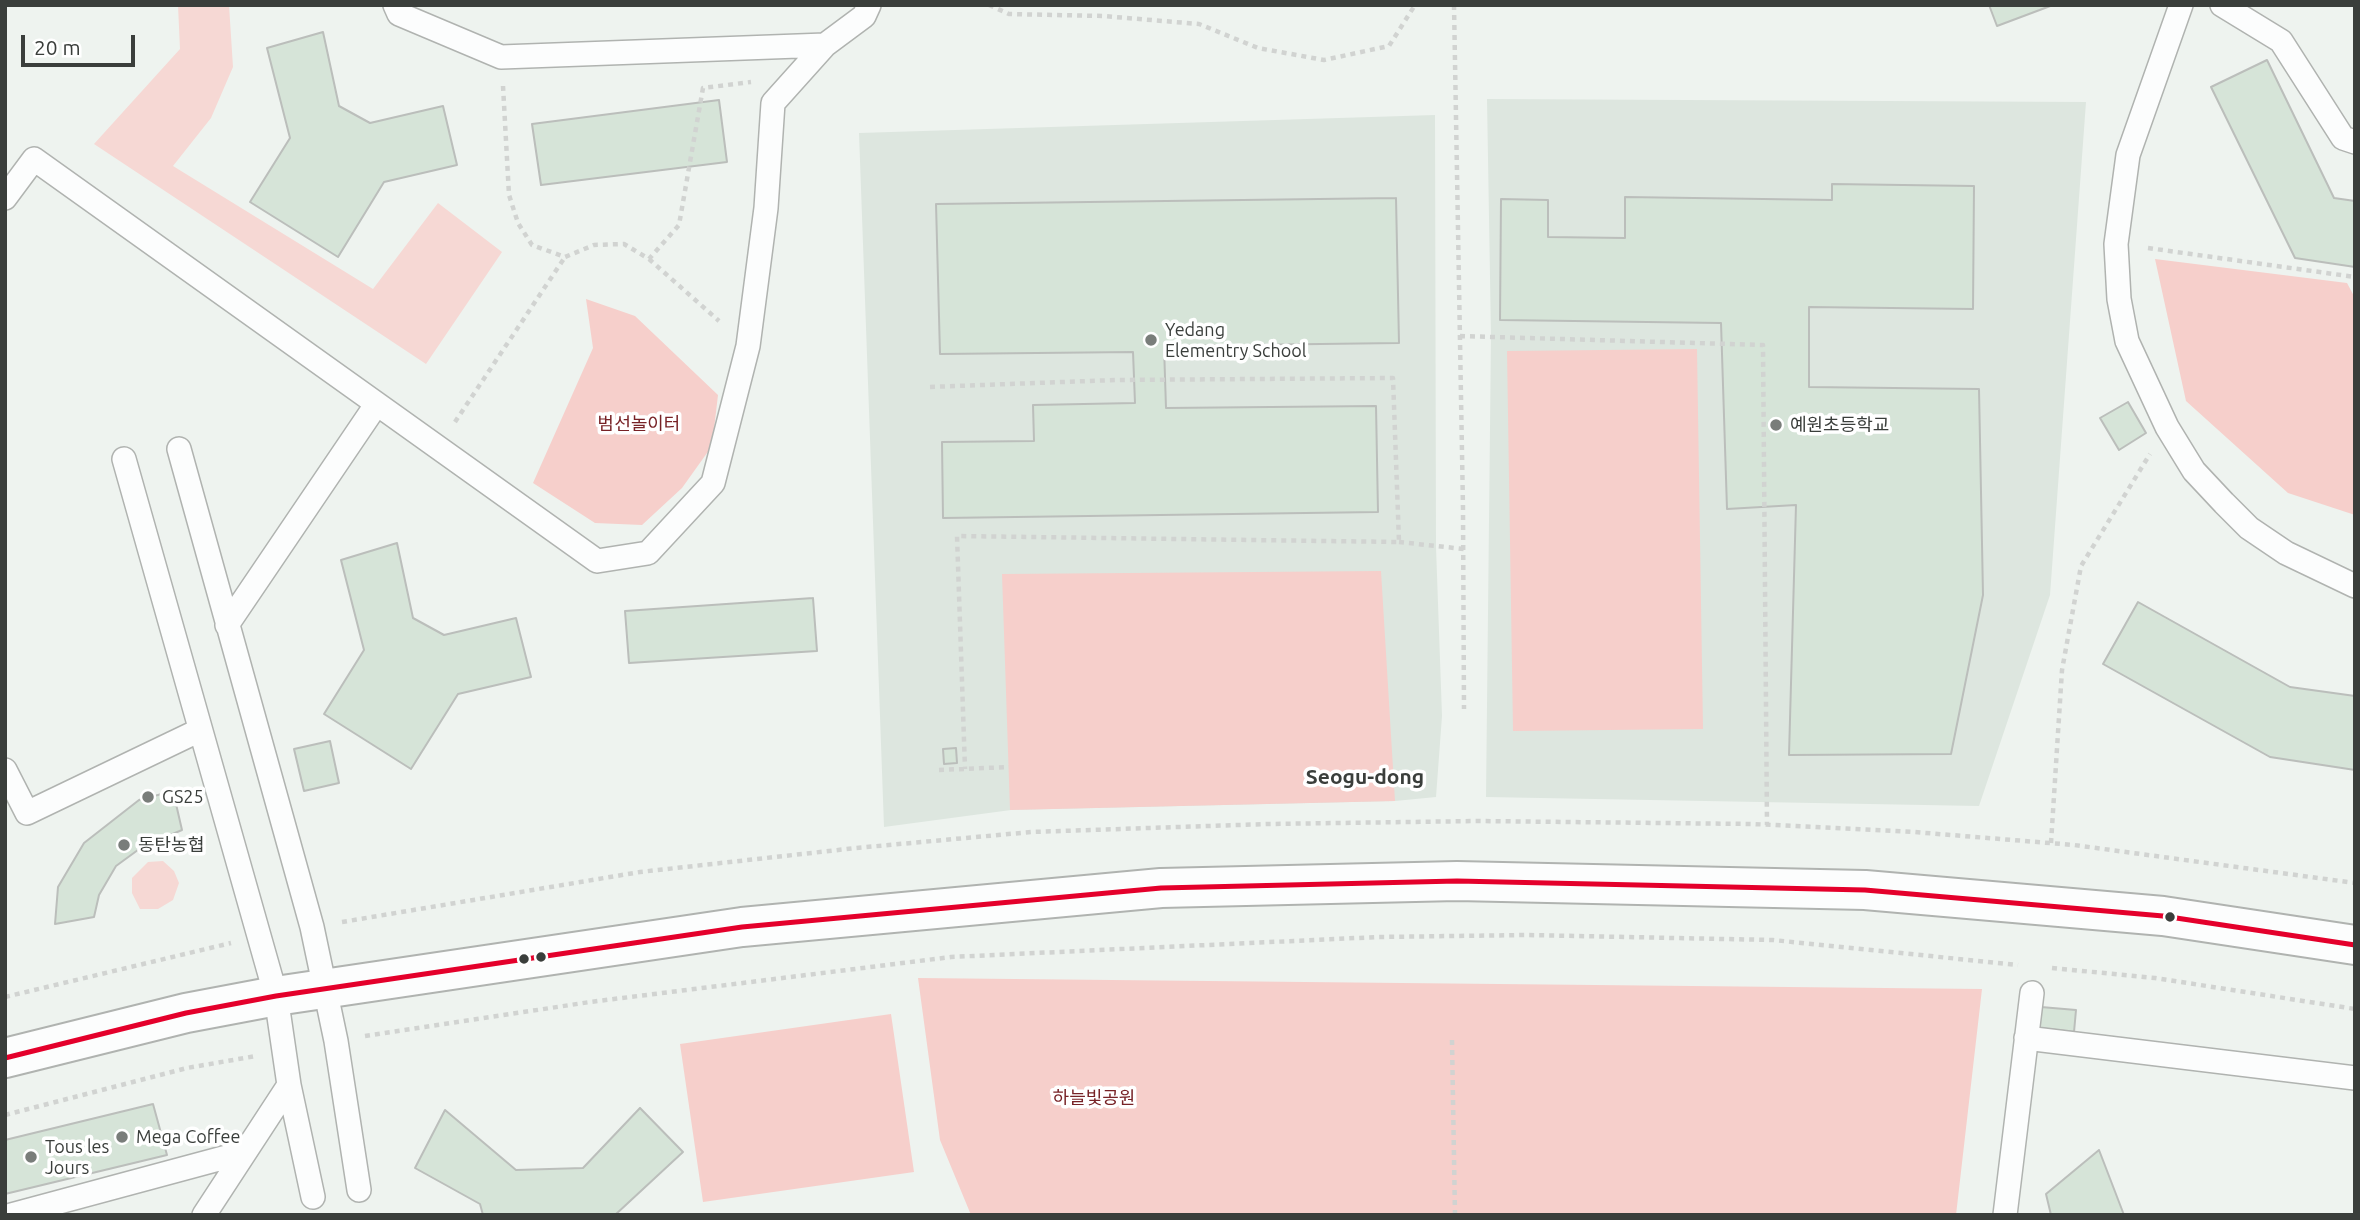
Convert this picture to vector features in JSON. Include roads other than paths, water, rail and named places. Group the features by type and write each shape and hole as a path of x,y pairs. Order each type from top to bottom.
{"street":[{"path":"5,1058 186,1013 276,996 742,927 1161,888 1457,881 1865,890 2163,916 2355,945"}],"lane":[{"path":"395,5 399,15 501,57 825,46"},
{"path":"5,198 34,159 597,561 648,553 713,483 748,346 766,208 773,103 825,46 864,16 869,5"},
{"path":"2181,5 2128,155 2116,244 2119,299 2127,341 2167,426 2194,471 2249,528 2286,553 2355,586"},
{"path":"2222,5 2281,41 2343,138 2355,142"},
{"path":"227,625 376,405"},
{"path":"179,449 312,927 336,1041 359,1190"},
{"path":"124,459 276,996 289,1085 313,1197"},
{"path":"5,770 27,813 200,730"},
{"path":"2005,1215 2032,993"},
{"path":"2026,1038 2355,1078"},
{"path":"204,1215 289,1085"},
{"path":"10,1215 245,1152"}],"place":[{"name":"Yedang Elementry School","path":"1151,340"},
{"name":"예원초등학교","path":"1776,425"},
{"name":"GS25","path":"148,797"},
{"name":"동탄농협","path":"124,845"},
{"name":"Mega Coffee","path":"122,1137"},
{"name":"Tous les Jours","path":"31,1157"}],"district":[{"name":"Seogu-dong","path":"1365,777"}],"park label":[{"name":"범선놀이터","path":"639,424"},
{"name":"하늘빛공원","path":"1094,1098"}]}
